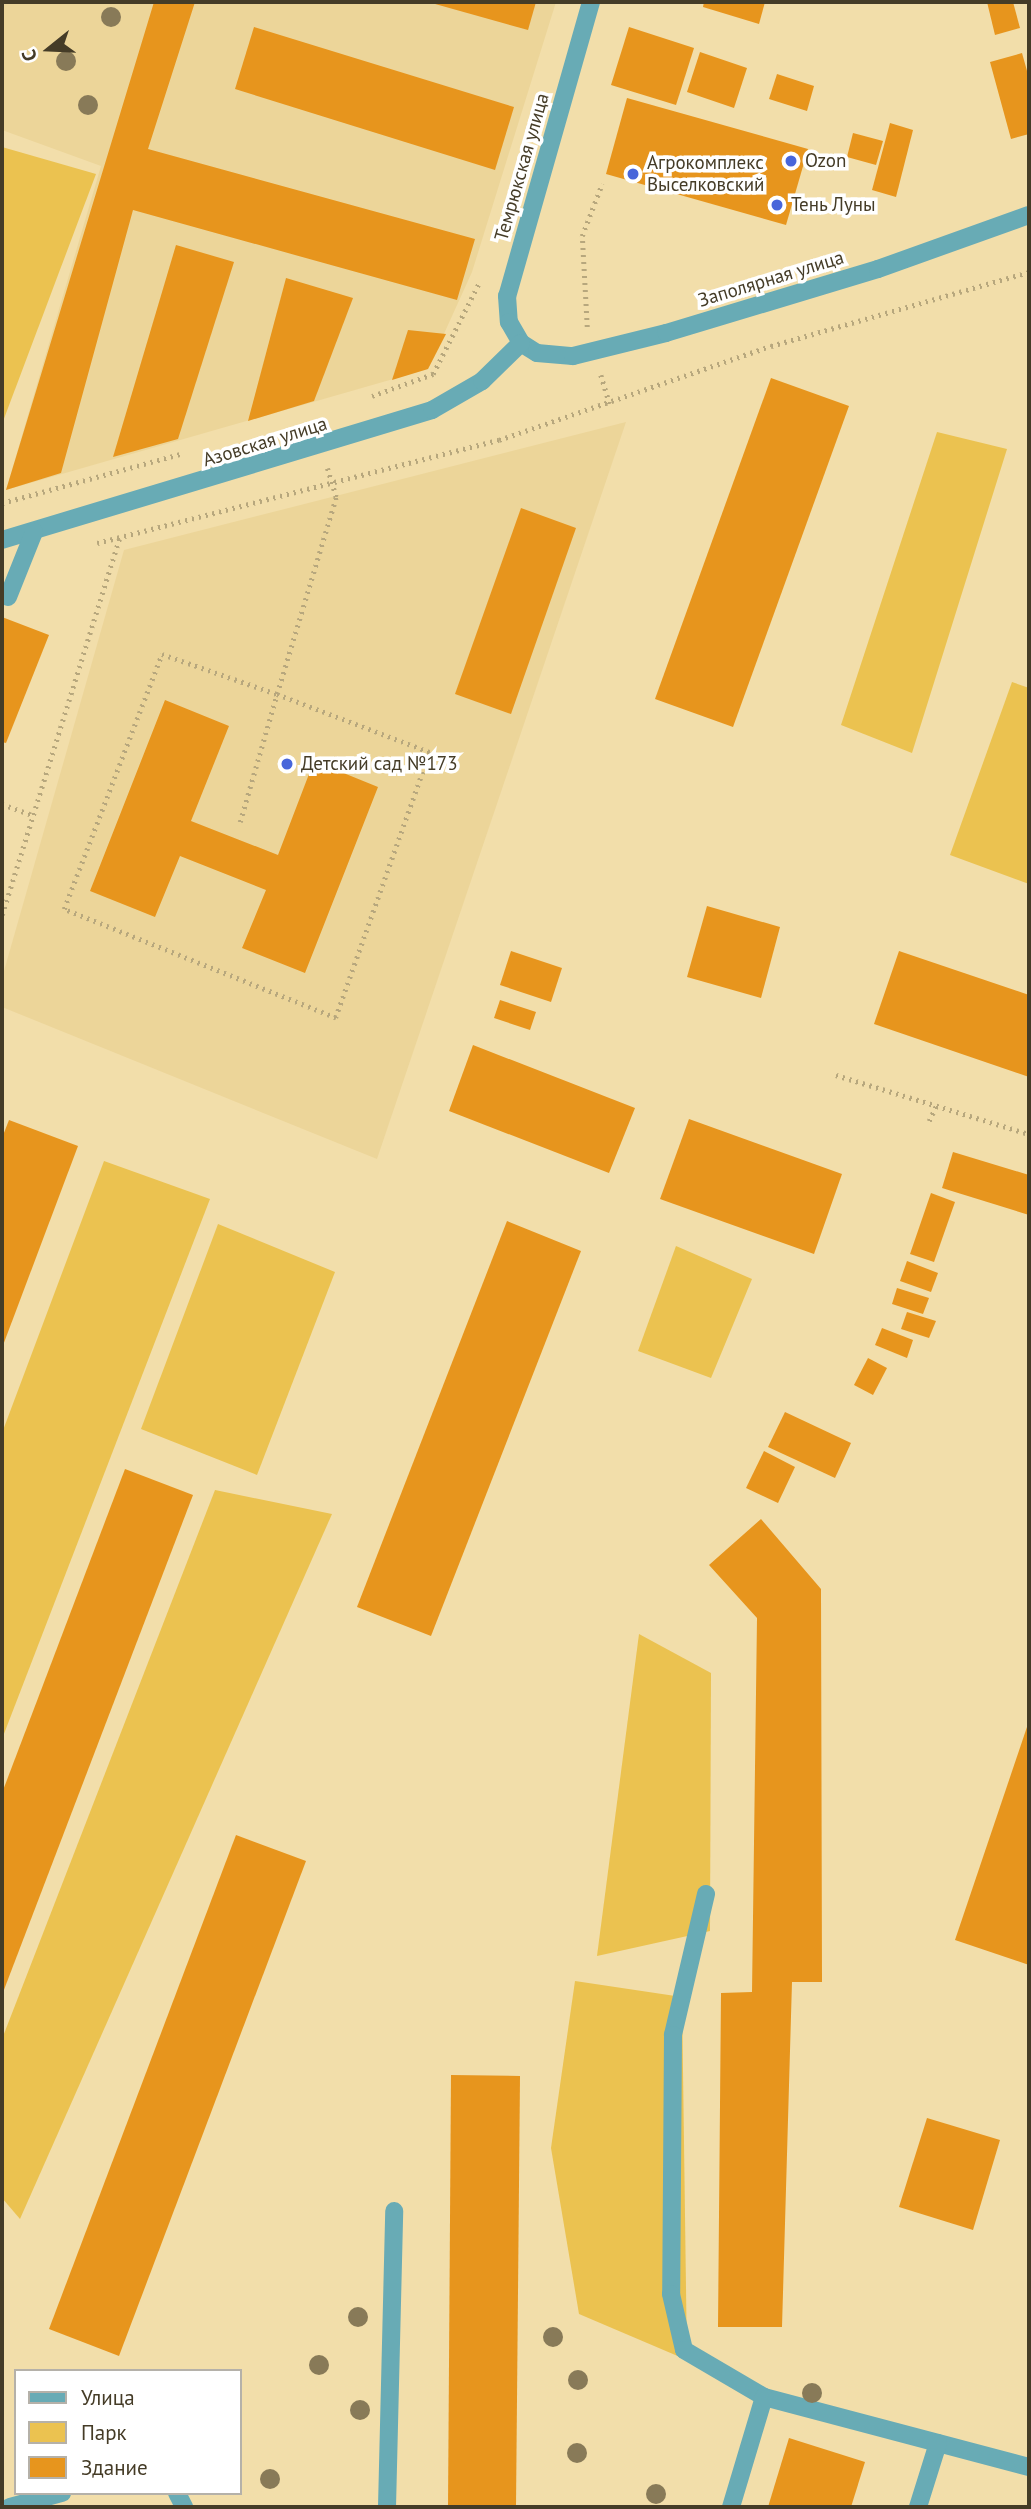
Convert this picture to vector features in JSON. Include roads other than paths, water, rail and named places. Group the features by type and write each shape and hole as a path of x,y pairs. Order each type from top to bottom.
{"street":[{"name":"Темрюкская улица","path":"521,343 509,322 507,296 591,2"},
{"name":"Заполярная улица","path":"521,343 537,353 573,356 878,269 1029,215"},
{"name":"Азовская улица","path":"2,540 322,447 432,410 482,380 521,343"},
{"path":"8,597 34,532"},
{"path":"706,1894 673,2035 671,2294 684,2350 764,2397 1029,2467"},
{"path":"387,2507 394,2211"},
{"path":"731,2507 764,2397"},
{"path":"918,2507 938,2444"},
{"path":"10,2507 55,2495"}],"place":[{"name":"Ozon","path":"791,161"},
{"name":"Агрокомплекс Выселковский","path":"633,174"},
{"name":"Тень Луны","path":"777,205"},
{"name":"Детский cад №173","path":"287,764"}]}
